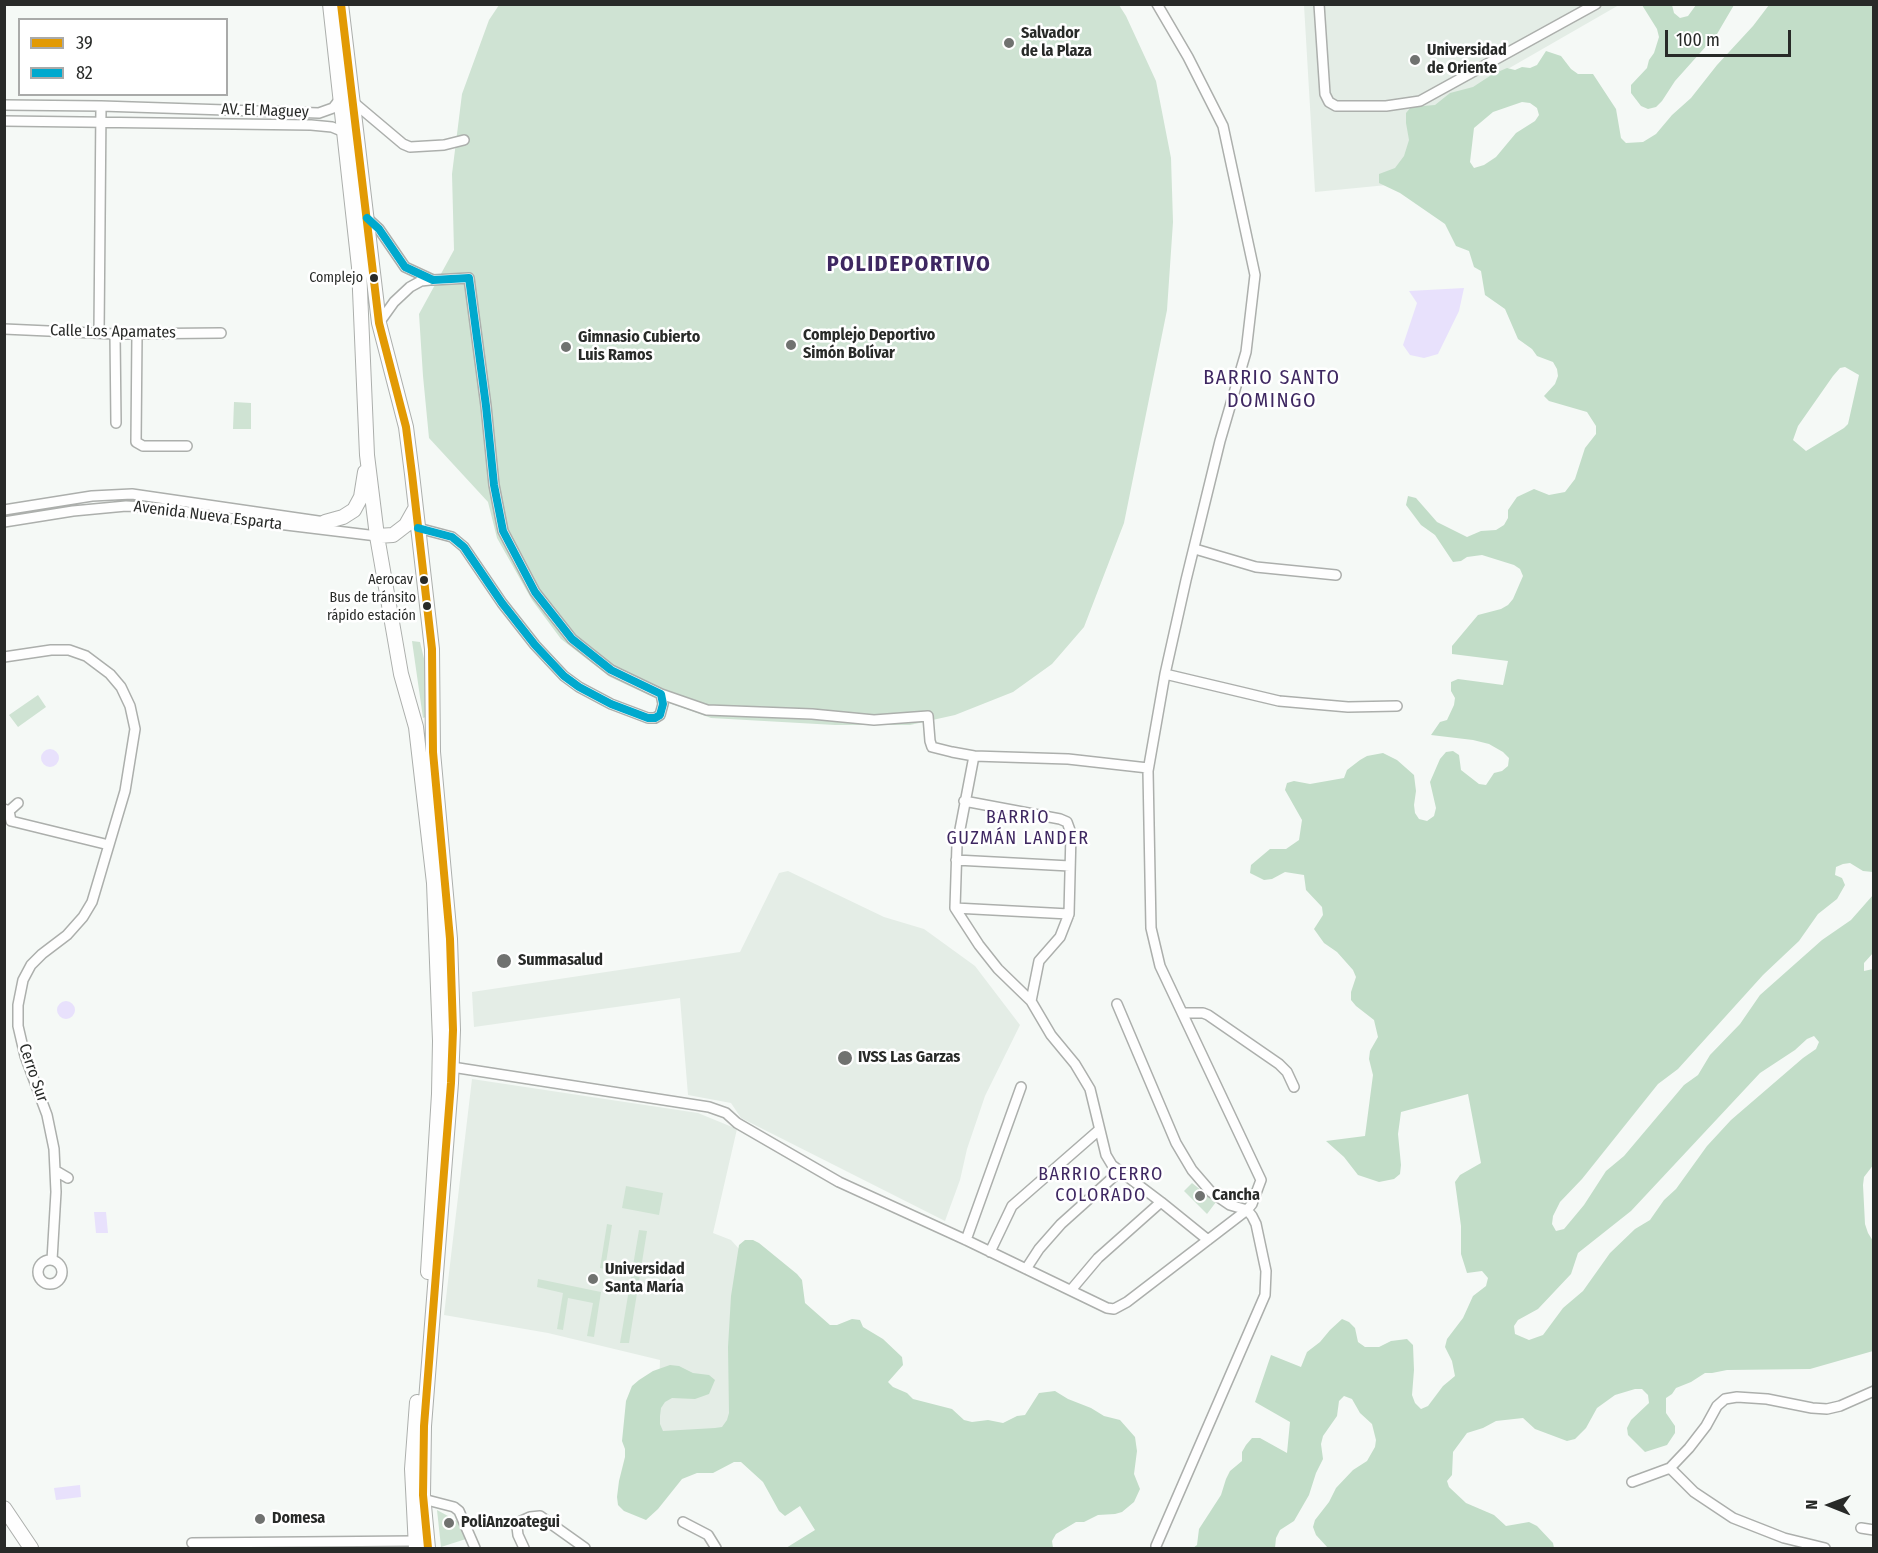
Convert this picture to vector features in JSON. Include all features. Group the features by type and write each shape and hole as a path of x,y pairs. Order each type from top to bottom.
{"main road":[{"path":"330,4 366,218 379,323 406,427 432,649 433,752 450,939 452,1067 425,1412 423,1499 428,1548"},
{"path":"341,4 346,100 344,132 362,309 367,455 377,536 401,674 416,727 435,883 440,1041 439,1094 429,1262 413,1436 412,1485 416,1545"},
{"path":"325,522 343,517 354,510 361,497 367,455"},
{"path":"377,536 393,535 406,525 416,509"},
{"path":"4,1508 32,1548"}],"street":[{"path":"452,1067 590,1086 709,1107 726,1113 737,1123 839,1182 1107,1308 1120,1307 1247,1210 1257,1194 1261,1180 1160,966 1154,947 1151,928 1148,768 1165,674 1186,580 1220,441 1246,352 1255,275 1223,126 1188,57 1157,4"},
{"path":"1319,4 1325,94 1329,102 1336,106 1386,106 1420,101 1596,4"},
{"name":"AV. El Maguey","path":"4,105 320,113 346,100"},
{"path":"346,100 402,144 410,147 444,145 464,140"},
{"path":"99,333 97,234 101,106"},
{"name":"AV. El Maguey","path":"4,121 311,125 332,127 344,132"},
{"path":"366,218 379,229 405,267 433,280"},
{"path":"379,323 394,302 410,287 421,281 469,278 503,531 546,607 572,639 611,670 661,694 707,710 812,714 874,720 928,716 932,747 952,752 974,756 1068,759 1148,768"},
{"name":"Calle Los Apamates","path":"4,329 115,334 221,333"},
{"path":"115,334 116,423"},
{"path":"137,334 136,442 143,446 187,446"},
{"name":"Avenida Nueva Esparta","path":"4,510 92,496 132,495 325,522"},
{"name":"Avenida Nueva Esparta","path":"4,522 73,511 126,506 165,508 377,536"},
{"path":"418,528 452,537 464,547 502,603 535,645 553,666 579,687 611,704 655,718 663,710 661,694"},
{"path":"1195,549 1256,567 1336,575"},
{"name":"Cerro Sur","path":"4,657 51,650 69,650 99,664 121,687 130,706 135,729 125,791 92,902 67,935 31,965 22,980 18,1005 18,1026 25,1056 47,1114 56,1171 52,1260"},
{"path":"1165,674 1279,701 1348,707 1397,706"},
{"path":"974,756 964,801 956,860 955,908 979,945 998,969 1031,1001 1051,1035 1075,1064 1089,1089 1096,1108 1099,1130 1106,1155 1112,1166 1208,1240"},
{"path":"964,801 1060,819 1067,822 1071,833 1069,914 1059,937 1039,961 1031,1001"},
{"path":"18,803 7,817 109,845"},
{"path":"956,860 1070,866"},
{"path":"955,908 1069,914"},
{"path":"1117,1004 1176,1143 1192,1170 1211,1192 1230,1205 1247,1210 1256,1224 1266,1271 1265,1295 1156,1546"},
{"path":"1184,1013 1203,1013 1208,1016 1279,1064 1287,1072 1294,1087"},
{"path":"966,1240 1021,1087"},
{"path":"990,1252 1012,1206 1099,1130"},
{"path":"56,1171 68,1178"},
{"path":"1026,1269 1060,1224 1120,1171"},
{"path":"1071,1290 1098,1258 1161,1202"},
{"path":"1632,1482 1670,1468 1689,1448 1706,1426 1717,1406 1725,1399 1737,1397 1767,1399 1827,1409 1840,1406 1874,1391"},
{"path":"1670,1468 1694,1492 1733,1518 1784,1538 1825,1548"},
{"path":"423,1499 459,1511 475,1548"},
{"path":"524,1548 517,1527 521,1521 540,1516 585,1548"},
{"path":"683,1522 708,1535 716,1548"},
{"path":"1861,1528 1874,1530"},
{"path":"192,1543 416,1545"}],"shaded area":[{"name":"Universidad de Oriente","path":"1304,5 1619,5 1419,120 1418,182 1315,192"},
{"path":"1464,288 1459,311 1438,354 1424,358 1410,355 1403,345 1417,303 1409,291"},
{"path":"50,749 56,752 59,758 56,764 50,767 44,764 41,758 44,752"},
{"name":"IVSS Las Garzas","path":"788,871 884,917 924,929 975,966 1020,1025 985,1096 945,1221 741,1118 731,1103 688,1095 680,998 474,1027 472,992 740,952 779,873"},
{"path":"66,1001 72,1004 75,1010 72,1016 66,1019 60,1016 57,1010 60,1004"},
{"name":"Universidad Santa María","path":"472,1079 698,1113 737,1129 713,1233 731,1240 740,1250 736,1437 658,1431 660,1360 548,1333 444,1315"},
{"path":"94,1212 106,1212 108,1233 96,1233"},
{"path":"80,1485 81,1497 56,1500 54,1488"}],"green space":[{"name":"Complejo Deportivo Simón Bolívar","path":"499,5 1119,5 1156,81 1171,158 1173,222 1167,310 1124,523 1084,627 1052,664 1013,692 955,715 910,725 835,725 711,718 655,698 610,677 561,639 532,600 497,538 488,502 429,438 419,314 454,250 452,174 462,94 489,20"},
{"path":"1642,5 1672,5 1674,13 1680,18 1688,16 1696,5 1734,5 1717,34 1675,81 1662,101 1656,107 1648,109 1641,106 1631,93 1631,85 1647,68 1659,37 1657,29"},
{"path":"1769,5 1873,5 1873,872 1863,871 1850,863 1836,867 1835,875 1842,878 1845,885 1837,899 1818,914 1799,941 1763,975 1678,1069 1658,1084 1582,1179 1560,1202 1552,1224 1556,1231 1564,1229 1584,1205 1606,1171 1624,1156 1684,1085 1698,1075 1710,1055 1740,1024 1760,995 1822,940 1851,920 1873,895 1873,953 1864,963 1864,971 1873,969 1874,1164 1864,1177 1863,1185 1865,1224 1873,1241 1873,1351 1810,1369 1727,1370 1705,1373 1676,1388 1666,1398 1666,1413 1675,1426 1675,1433 1667,1445 1645,1452 1628,1435 1627,1428 1631,1420 1649,1403 1648,1395 1642,1389 1615,1395 1597,1408 1586,1428 1575,1439 1567,1441 1535,1429 1523,1418 1496,1421 1467,1433 1453,1452 1452,1475 1447,1481 1449,1487 1466,1503 1494,1515 1506,1526 1529,1522 1537,1526 1553,1543 1554,1548 1328,1548 1316,1535 1313,1527 1315,1520 1329,1502 1336,1488 1353,1470 1367,1461 1375,1447 1376,1440 1372,1424 1360,1413 1352,1399 1344,1396 1339,1401 1337,1416 1323,1436 1321,1444 1323,1459 1309,1495 1294,1521 1280,1530 1275,1548 1193,1548 1197,1545 1199,1529 1221,1495 1230,1471 1242,1461 1242,1452 1252,1438 1260,1438 1287,1453 1290,1422 1255,1402 1271,1355 1301,1367 1307,1352 1342,1319 1355,1328 1358,1342 1365,1347 1379,1347 1391,1341 1407,1339 1413,1345 1412,1395 1415,1403 1421,1409 1428,1406 1443,1386 1455,1376 1452,1361 1445,1347 1447,1339 1463,1318 1473,1296 1486,1286 1488,1278 1482,1271 1467,1273 1461,1254 1461,1226 1455,1182 1460,1175 1481,1163 1468,1094 1401,1112 1398,1134 1400,1174 1394,1179 1379,1182 1358,1175 1344,1157 1326,1141 1365,1136 1373,1075 1369,1059 1370,1051 1378,1037 1374,1020 1351,1000 1356,977 1353,970 1337,952 1324,943 1314,929 1323,915 1322,907 1306,890 1304,875 1285,872 1272,879 1264,880 1250,873 1251,865 1270,849 1286,849 1299,840 1302,820 1285,790 1287,783 1294,781 1310,784 1344,778 1347,770 1360,760 1383,753 1397,760 1414,775 1415,813 1419,819 1427,821 1434,816 1436,808 1430,782 1440,759 1446,752 1453,751 1459,755 1461,770 1479,784 1486,785 1494,773 1508,766 1509,758 1489,744 1431,735 1440,722 1447,720 1454,705 1455,698 1451,691 1451,682 1458,679 1503,685 1508,661 1452,654 1452,646 1478,615 1508,605 1523,576 1520,569 1514,565 1482,555 1453,562 1435,535 1421,525 1406,505 1408,496 1416,498 1437,522 1467,537 1481,531 1496,530 1504,525 1508,518 1508,510 1517,497 1534,489 1549,495 1565,492 1575,479 1585,448 1596,434 1596,426 1587,412 1549,401 1544,396 1555,384 1558,376 1557,369 1553,362 1537,356 1532,349 1518,339 1505,309 1485,295 1481,271 1474,267 1469,251 1456,246 1445,224 1400,193 1379,183 1379,174 1395,168 1404,156 1409,140 1406,113 1411,107 1435,105 1450,93 1473,87 1507,68 1515,70 1522,67 1530,68 1537,65 1546,51 1561,56 1578,74 1593,74 1616,109 1621,138 1626,143 1643,142 1656,134 1691,98 1717,65","holes":["1522,102 1530,103 1537,108 1539,115 1535,121 1516,133 1496,157 1474,168 1470,162 1474,128 1493,112","1845,367 1859,375 1848,424 1806,451 1793,440 1798,426 1840,368","1814,1036 1819,1042 1816,1049 1731,1120 1707,1146 1650,1220 1635,1229 1610,1253 1583,1291 1563,1308 1543,1335 1529,1340 1515,1334 1514,1326 1518,1320 1538,1309 1571,1274 1578,1253 1631,1211 1760,1073 1795,1050"]},
{"path":"234,402 251,403 251,429 233,429"},
{"path":"412,641 420,642 428,675 428,716 423,718"},
{"path":"38,695 46,707 18,727 9,715"},
{"name":"Cancha","path":"1192,1183 1216,1202 1207,1214 1184,1191"},
{"path":"626,1186 663,1193 659,1215 622,1208"},
{"path":"607,1224 612,1225 605,1269 600,1268"},
{"path":"639,1230 647,1231 629,1343 620,1343"},
{"path":"745,1240 759,1243 797,1274 802,1280 805,1303 830,1325 837,1325 852,1319 860,1320 863,1327 883,1339 902,1357 903,1365 888,1382 913,1399 952,1409 964,1420 972,1422 988,1420 1003,1423 1025,1415 1039,1393 1055,1391 1104,1416 1120,1420 1135,1437 1137,1451 1134,1474 1140,1489 1134,1502 1122,1512 1098,1515 1084,1522 1076,1522 1056,1534 1052,1541 1053,1548 786,1548 815,1530 800,1506 785,1516 779,1511 763,1482 741,1462 734,1462 713,1473 697,1473 682,1479 646,1520 624,1511 618,1505 617,1497 625,1457 622,1441 626,1401 632,1386 653,1371 670,1365 679,1366 693,1373 709,1375 715,1380 709,1394 695,1399 672,1398 665,1402 661,1408 660,1424 663,1431 715,1428 722,1427 727,1420 731,1296 739,1245"},
{"path":"538,1279 601,1292 594,1337 587,1336 593,1303 568,1298 563,1330 557,1329 563,1293 537,1287"},
{"path":"437,1510 459,1522 466,1539 441,1547"}],"transit line":[{"name":"39","path":"341,4 379,323 406,427 412,474 432,649 433,752 450,939 453,1030 451,1083 424,1426 423,1495 428,1548"},
{"name":"82","path":"367,218 379,229 405,267 433,280 469,278 494,485 503,531 535,592 572,639 611,670 661,694 663,704 660,715 648,718 611,704 564,676 535,645 502,603 464,547 452,537 418,528"}],"place":[{"name":"Salvador de la Plaza","path":"1009,43"},
{"name":"Universidad de Oriente","path":"1415,60"},
{"name":"Complejo","path":"374,278"},
{"name":"Complejo Deportivo Simón Bolívar","path":"791,345"},
{"name":"Gimnasio Cubierto Luis Ramos","path":"566,347"},
{"name":"Aerocav","path":"424,580"},
{"name":"Bus de tránsito rápido estación","path":"427,606"},
{"name":"Summasalud","path":"504,961"},
{"name":"IVSS Las Garzas","path":"845,1058"},
{"name":"Cancha","path":"1200,1196"},
{"name":"Universidad Santa María","path":"593,1279"},
{"name":"Domesa","path":"260,1519"},
{"name":"PoliAnzoategui","path":"449,1523"}],"district":[{"name":"POLIDEPORTIVO","path":"909,265"},
{"name":"BARRIO SANTO DOMINGO","path":"1272,390"},
{"name":"BARRIO GUZMÁN LANDER","path":"1018,828"},
{"name":"BARRIO CERRO COLORADO","path":"1101,1185"}]}
